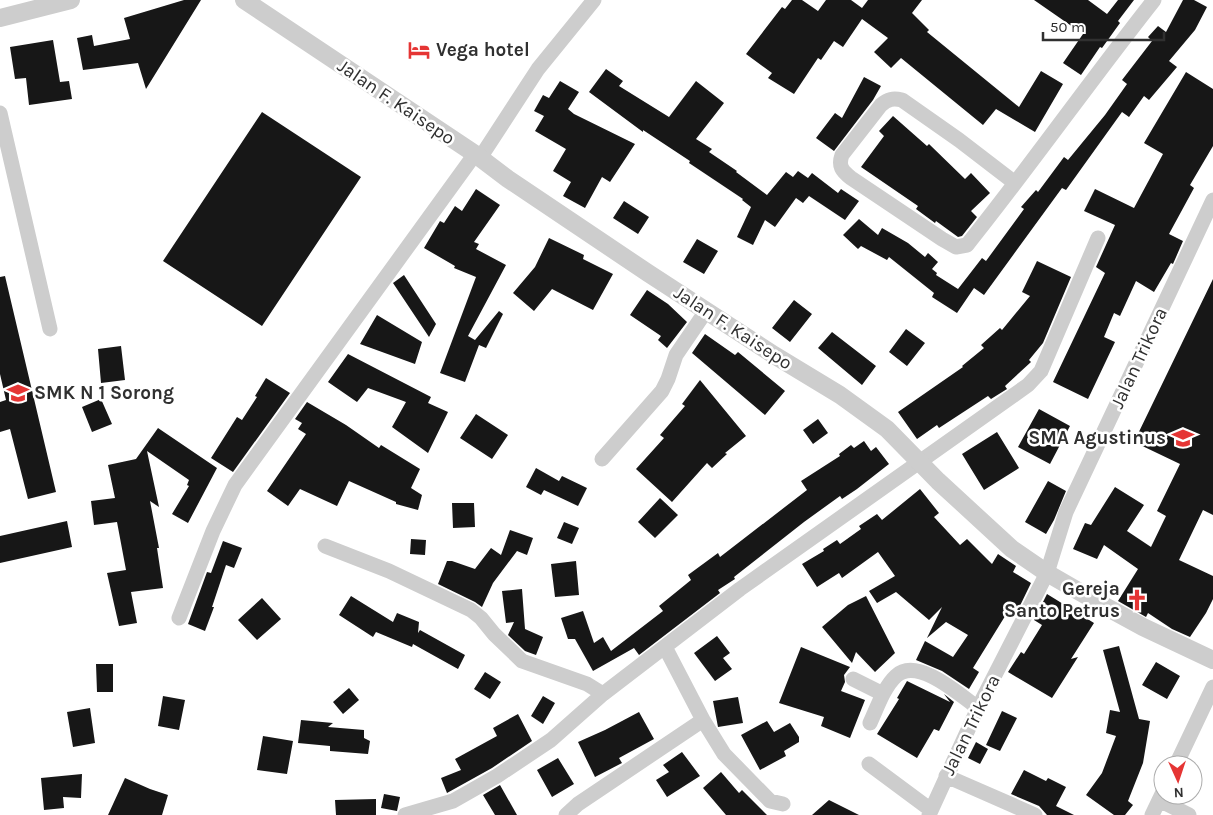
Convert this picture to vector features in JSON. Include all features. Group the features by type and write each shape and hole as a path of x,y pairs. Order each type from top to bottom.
{"street":[{"path":"0,18 71,0"},
{"name":"Jalan F. Kaisepo","path":"244,0 706,311 840,395 887,429 938,481 1012,549 1047,573 1143,627 1213,660"},
{"path":"179,618 213,531 235,485 478,156 538,69 594,0"},
{"path":"1015,184 959,140 902,100 895,99 881,105 842,155 839,162 842,170 851,178 956,247 967,246 1015,184 1100,68 1154,0"},
{"path":"0,113 50,329"},
{"name":"Jalan Trikora","path":"930,812 978,708 1047,573 1066,512 1213,200"},
{"path":"405,815 453,801 497,776 551,740 603,694 740,589 1028,385 1041,371 1098,238"},
{"path":"602,459 662,391 676,355 706,311"},
{"path":"325,546 389,571 471,610 522,661 587,684 603,694"},
{"path":"665,647 703,720 724,754 770,801 783,804"},
{"path":"870,723 884,694 896,676 905,670 919,670 944,684 978,708"},
{"path":"853,679 884,694"},
{"path":"1181,755 1213,687"},
{"path":"566,815 578,804 703,720"},
{"path":"870,764 930,812"},
{"path":"946,776 1035,815"},
{"path":"1174,805 1189,815"}],"building":[{"path":"184,0 201,0 146,89 138,63 83,70 77,38 92,35 94,46 130,39 124,18"},
{"path":"792,0 802,0 818,11 826,0 851,0 862,8 868,0 922,0 912,13 929,30 927,32 1019,107 1041,71 1063,84 1035,132 996,109 983,125 901,58 891,68 874,52 888,38 862,19 843,47 834,41 821,60 818,58 794,94 768,78 772,73 746,54 782,7 785,9"},
{"path":"1034,0 1088,0 1107,14 1118,0 1134,0 1118,21 1120,23 1102,48 1100,47 1081,75 1063,63 1083,34"},
{"path":"1183,0 1194,0 1207,7 1195,30 1169,61 1177,67 1149,100 1144,96 1129,117 1122,112 1066,190 1062,188 984,295 974,288 957,313 932,297 934,293 889,257 887,260 861,246 858,249 843,235 859,219 878,235 882,228 908,243 925,257 928,253 938,262 932,269 937,273 936,275 958,289 982,258 986,261 1024,209 1021,207 1036,190 1038,192 1064,157 1068,160 1105,115 1127,84 1122,80 1152,41 1148,37 1158,26 1166,32"},
{"path":"53,40 60,82 69,81 72,99 29,105 26,78 15,79 10,47"},
{"path":"606,69 623,81 619,86 669,117 696,81 724,103 696,139 712,149 709,152 767,195 786,172 793,177 798,171 808,178 812,173 838,193 841,189 859,201 845,220 809,196 803,203 796,198 775,227 765,220 753,245 737,237 751,207 743,199 689,163 690,161 643,130 643,132 589,92"},
{"path":"1186,72 1213,89 1213,146 1190,185 1194,188 1169,234 1183,241 1173,264 1171,263 1154,292 1136,281 1120,316 1114,313 1104,337 1115,342 1088,399 1053,382 1105,273 1096,267 1115,225 1084,211 1095,189 1134,208 1163,154 1144,143"},
{"path":"864,77 881,86 873,100 834,151 816,138 835,113 842,118"},
{"path":"560,81 579,92 568,109 574,114 635,144 610,182 602,177 585,208 563,196 571,182 553,171 566,149 535,131 544,116 534,111 543,95 549,98"},
{"path":"262,112 361,177 262,326 163,261"},
{"path":"893,116 927,146 929,144 965,179 971,173 990,193 971,211 977,217 962,236 958,237 936,221 935,223 916,209 918,206 861,167 884,136 879,131"},
{"path":"476,189 500,205 474,242 479,244 476,249 506,265 468,336 475,340 499,311 503,314 486,348 479,345 465,382 440,373 476,277 454,268 455,266 424,248 440,221 444,223 455,206 462,211"},
{"path":"624,201 649,217 638,234 613,218"},
{"path":"549,238 584,255 583,259 613,274 593,310 552,289 534,311 513,293 535,267"},
{"path":"697,239 718,251 704,274 683,262"},
{"path":"1037,261 1071,277 1043,343 1029,360 1031,362 1005,386 1007,389 991,399 988,396 939,428 937,425 917,439 898,412 963,367 984,348 981,345 1000,328 1002,330 1030,296 1022,292"},
{"path":"404,275 436,324 429,337 393,283"},
{"path":"5,276 56,492 28,499 10,429 0,432 0,402 6,400 0,374 0,277"},
{"path":"1213,279 1213,515 1203,510 1179,560 1213,576 1213,599 1190,637 1172,629 1148,613 1146,617 1118,601 1138,569 1104,545 1097,559 1073,549 1085,523 1091,525 1115,487 1144,505 1127,531 1151,547 1166,516 1157,511 1180,464 1134,442"},
{"path":"647,290 668,304 687,322 667,348 658,340 661,336 630,315"},
{"path":"794,300 812,314 790,342 772,328"},
{"path":"377,315 422,342 415,364 360,344"},
{"path":"906,329 925,343 907,366 889,352"},
{"path":"832,332 876,366 862,385 818,348"},
{"path":"705,334 735,355 738,352 785,391 765,415 692,353"},
{"path":"121,346 125,380 101,383 98,349"},
{"path":"348,354 431,397 428,403 448,412 428,453 392,427 406,402 368,388 357,402 328,382"},
{"path":"266,378 290,393 233,472 211,458 237,417 242,420 257,397 255,396"},
{"path":"700,380 746,436 725,453 727,454 712,468 707,463 672,502 636,469 664,438 660,435 685,406 682,404"},
{"path":"101,399 112,424 92,432 82,407"},
{"path":"307,402 346,425 379,448 381,445 420,469 411,488 422,495 418,510 396,504 396,502 349,481 337,506 300,489 288,506 267,491 306,434 298,429 302,423 295,419"},
{"path":"1039,409 1070,426 1050,464 1018,447"},
{"path":"476,414 508,435 492,459 460,438"},
{"path":"818,419 828,433 813,444 803,430"},
{"path":"158,428 217,468 188,523 172,514 189,486 187,485 189,480 147,451 159,507 150,501 159,548 157,548 163,588 131,592 137,623 119,626 107,573 126,570 117,522 94,525 91,501 115,498 108,465 136,459"},
{"path":"997,432 1019,468 984,490 962,454"},
{"path":"864,441 871,451 876,447 889,464 857,489 842,499 840,496 804,522 734,577 735,579 718,590 720,593 639,655 634,648 593,671 575,639 568,639 561,618 583,611 594,643 603,637 611,651 663,611 659,606 691,580 688,575 718,553 720,557 807,490 801,481 840,456 839,454 851,445 854,448"},
{"path":"536,468 559,481 562,476 587,488 578,506 544,490 541,495 526,487"},
{"path":"1048,481 1066,491 1046,534 1025,522"},
{"path":"920,489 939,513 934,517 960,545 967,539 992,564 998,554 1016,566 1013,572 1031,583 1014,618 1007,613 973,668 979,672 969,689 942,671 916,660 925,641 953,657 968,635 946,622 927,638 942,607 929,620 896,592 877,603 869,591 895,576 878,552 842,578 839,573 817,587 802,564 824,551 823,549 837,540 840,544 861,529 859,526 877,514 882,520"},
{"path":"660,498 678,515 655,538 638,522"},
{"path":"452,503 474,503 475,527 453,528"},
{"path":"67,521 72,547 0,563 0,536"},
{"path":"564,522 579,528 572,544 557,538"},
{"path":"510,530 533,538 527,555 517,551 493,583 482,607 438,584 447,561 475,569 491,548 501,555"},
{"path":"411,539 426,540 425,555 410,554"},
{"path":"223,541 242,548 234,568 226,565 205,631 188,624 207,572 211,573"},
{"path":"576,561 579,595 555,597 551,564"},
{"path":"522,589 525,629 543,637 536,655 525,651 508,635 514,622 506,623 502,591"},
{"path":"1047,594 1094,623 1071,659 1078,657 1052,698 1008,672 1021,652 1024,654 1042,625 1034,620"},
{"path":"351,596 393,622 397,613 419,622 418,633 420,630 465,655 458,669 413,644 412,647 376,632 373,637 339,615"},
{"path":"866,596 895,653 875,672 856,652 852,663 822,627 848,605"},
{"path":"262,598 281,619 257,640 238,620"},
{"path":"717,636 730,653 723,658 732,669 715,681 694,653"},
{"path":"1119,646 1139,719 1150,721 1143,763 1128,801 1133,805 1125,815 1114,815 1086,795 1102,773 1116,736 1106,733 1110,710 1120,712 1103,650"},
{"path":"801,647 850,667 844,675 845,682 841,691 865,700 850,738 821,726 824,717 779,703"},
{"path":"1156,662 1180,676 1167,699 1142,685"},
{"path":"96,664 113,664 113,692 97,692"},
{"path":"485,672 501,682 490,699 474,689"},
{"path":"907,681 950,702 944,694 954,702 939,731 934,729 917,758 877,734 899,699 897,698"},
{"path":"349,688 359,700 343,714 333,702"},
{"path":"163,696 185,700 179,730 158,726"},
{"path":"543,696 555,703 543,724 531,716"},
{"path":"738,697 743,723 718,727 713,701"},
{"path":"90,708 95,743 73,747 67,712"},
{"path":"1002,711 1017,718 1000,751 986,745"},
{"path":"639,712 654,739 619,758 622,763 595,777 578,742"},
{"path":"518,714 532,741 492,768 447,793 441,778 461,770 455,759 497,736 493,728"},
{"path":"301,720 333,723 328,727 364,730 364,738 370,741 368,754 330,751 330,746 298,743"},
{"path":"767,721 774,732 790,723 799,737 799,742 784,751 786,756 760,770 741,735"},
{"path":"263,736 293,741 287,774 257,770"},
{"path":"976,742 988,749 980,764 968,758"},
{"path":"682,752 700,776 667,797 656,780 669,772 663,765"},
{"path":"558,758 574,784 552,797 537,770"},
{"path":"1024,770 1046,781 1048,778 1066,787 1056,806 1074,815 1047,815 1039,806 1011,794"},
{"path":"721,772 739,793 742,790 767,815 726,815 703,788"},
{"path":"82,774 81,798 63,797 64,808 44,810 41,778"},
{"path":"125,778 168,795 162,815 108,815"},
{"path":"500,785 517,815 495,815 483,795"},
{"path":"384,794 400,797 397,811 381,808"},
{"path":"376,799 376,815 336,815 335,800"},
{"path":"829,800 859,815 812,815"}],"place":[{"name":"Vega hotel","path":"419,50"},
{"name":"SMK N 1 Sorong","path":"18,393"},
{"name":"SMA Agustinus","path":"1183,438"},
{"name":"Gereja Santo Petrus","path":"1137,600"}]}
